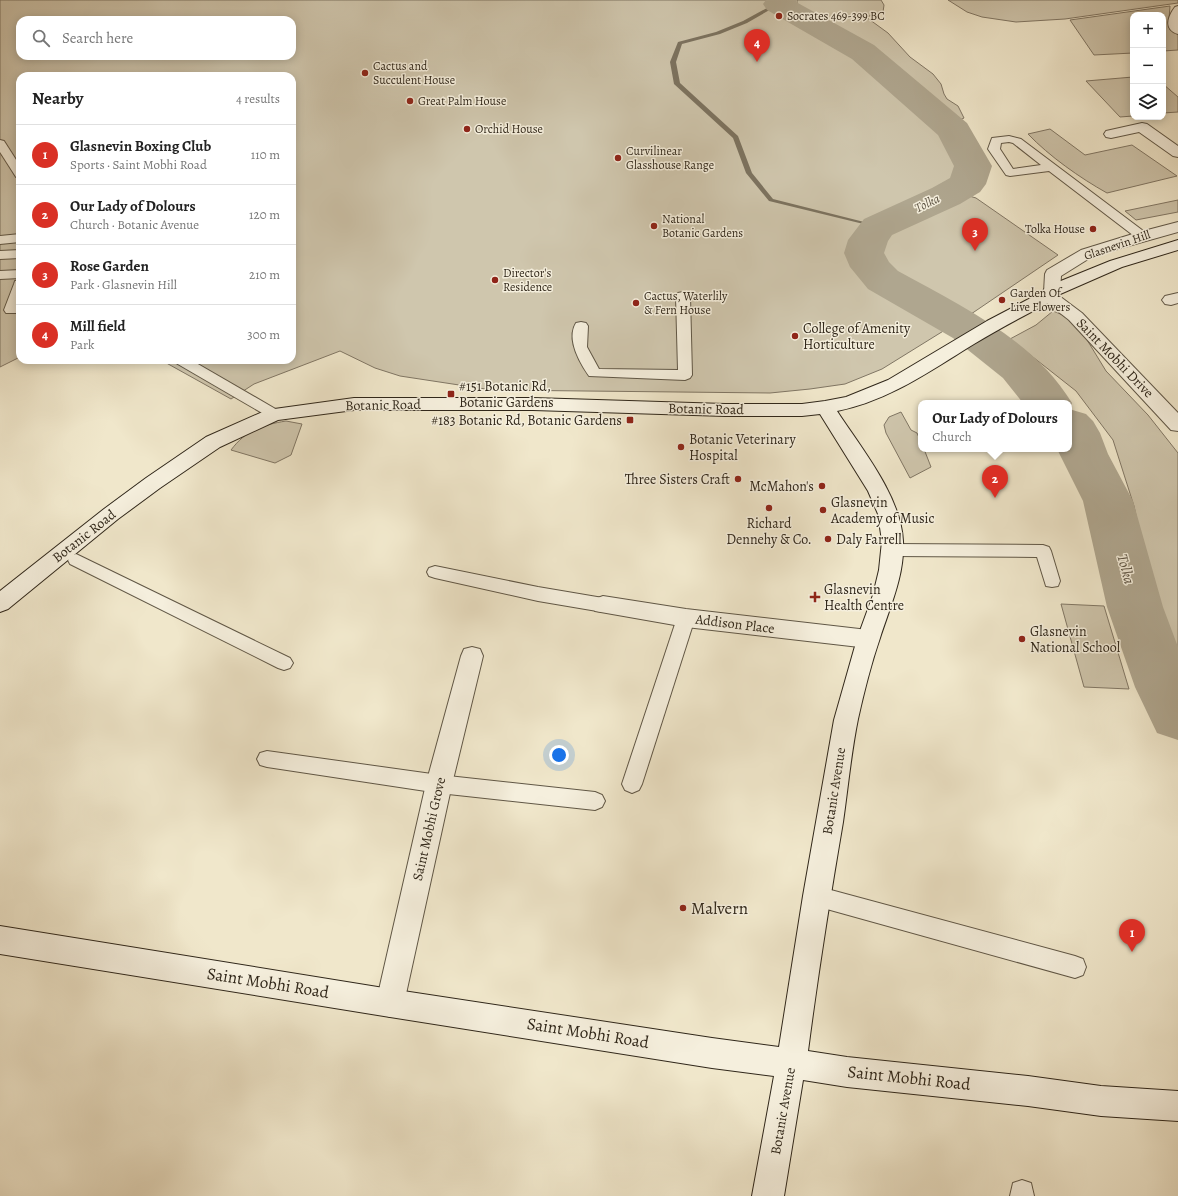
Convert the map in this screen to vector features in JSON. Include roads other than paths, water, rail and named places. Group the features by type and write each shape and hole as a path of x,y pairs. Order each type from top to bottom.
{"street":[{"path":"1111,134 1142,128 1178,153"},
{"name":"Glasnevin Hill","path":"1050,293 1054,274 1087,253 1142,236 1178,227"},
{"name":"Glasnevin Hill","path":"825,407 850,402 895,384 941,358 993,325 1050,293 1116,264 1178,245"},
{"name":"Saint Mobhi Drive","path":"1050,293 1158,402 1178,425"},
{"name":"Botanic Road","path":"0,603 111,514 186,460 213,442 274,414 354,404 533,404 725,410 802,410 825,407"},
{"name":"Botanic Avenue","path":"768,1196 846,720 868,640 884,595 890,570 893,542 888,514 878,490 825,407"},
{"name":"Addison Place","path":"603,605 686,618 868,640"},
{"name":"Saint Mobhi Grove","path":"390,1003 439,784 472,656"},
{"name":"Saint Mobhi Road","path":"0,940 712,1053 847,1072 1028,1091 1101,1101 1178,1106"}],"lane":[{"path":"1178,9 1173,16 1173,25 1178,31"},
{"path":"0,143 16,169"},
{"path":"1052,167 1142,236"},
{"path":"0,240 16,238"},
{"path":"0,255 16,254"},
{"path":"0,275 16,274"},
{"path":"10,311 16,295"},
{"path":"581,326 580,347 594,373 685,374 683,296"},
{"path":"187,364 274,414"},
{"path":"892,550 1043,551 1052,581"},
{"path":"76,560 284,663"},
{"path":"435,572 538,594 603,605"},
{"path":"632,784 686,618"},
{"path":"267,759 439,784 595,801"},
{"path":"816,896 1075,968"}],"waterway":[{"name":"Tolka","path":"782,0 778,4 863,52 954,131 958,141 973,166 967,184 946,196 878,227 868,240 864,253 871,267 883,280 968,328 1019,368 1046,400"},
{"path":"778,4 745,22 718,33 680,43 673,62 677,84 736,137 749,173 771,200 878,227"},
{"name":"Tolka","path":"1072,428 1076,433 1083,454 1108,501 1135,607 1164,687 1178,715"}],"place":[{"name":"Socrates 469-399 BC","path":"779,16"},
{"name":"Mill field","path":"757,62"},
{"name":"Cactus and Succulent House","path":"365,73"},
{"name":"Great Palm House","path":"410,101"},
{"name":"Orchid House","path":"467,129"},
{"name":"Curvilinear Glasshouse Range","path":"618,158"},
{"name":"National Botanic Gardens","path":"654,226"},
{"name":"Tolka House","path":"1093,229"},
{"name":"Rose Garden","path":"975,251"},
{"name":"Director's Residence","path":"495,280"},
{"name":"Garden Of Live Flowers","path":"1002,300"},
{"name":"Cactus, Waterlily & Fern House","path":"636,303"},
{"name":"College of Amenity Horticulture","path":"795,336"},
{"name":"#151 Botanic Rd, Botanic Gardens","path":"451,394"},
{"name":"#183 Botanic Rd, Botanic Gardens","path":"630,420"},
{"name":"Botanic Veterinary Hospital","path":"681,447"},
{"name":"Three Sisters Craft","path":"738,479"},
{"name":"McMahon's","path":"822,486"},
{"name":"Our Lady of Dolours","path":"995,498"},
{"name":"Richard Dennehy & Co.","path":"769,508"},
{"name":"Glasnevin Academy of Music","path":"823,510"},
{"name":"Daly Farrell","path":"828,539"},
{"name":"Glasnevin Health Centre","path":"815,597"},
{"name":"Glasnevin National School","path":"1022,639"},
{"name":"Malvern","path":"683,908"},
{"name":"Glasnevin Boxing Club","path":"1132,952"}]}
